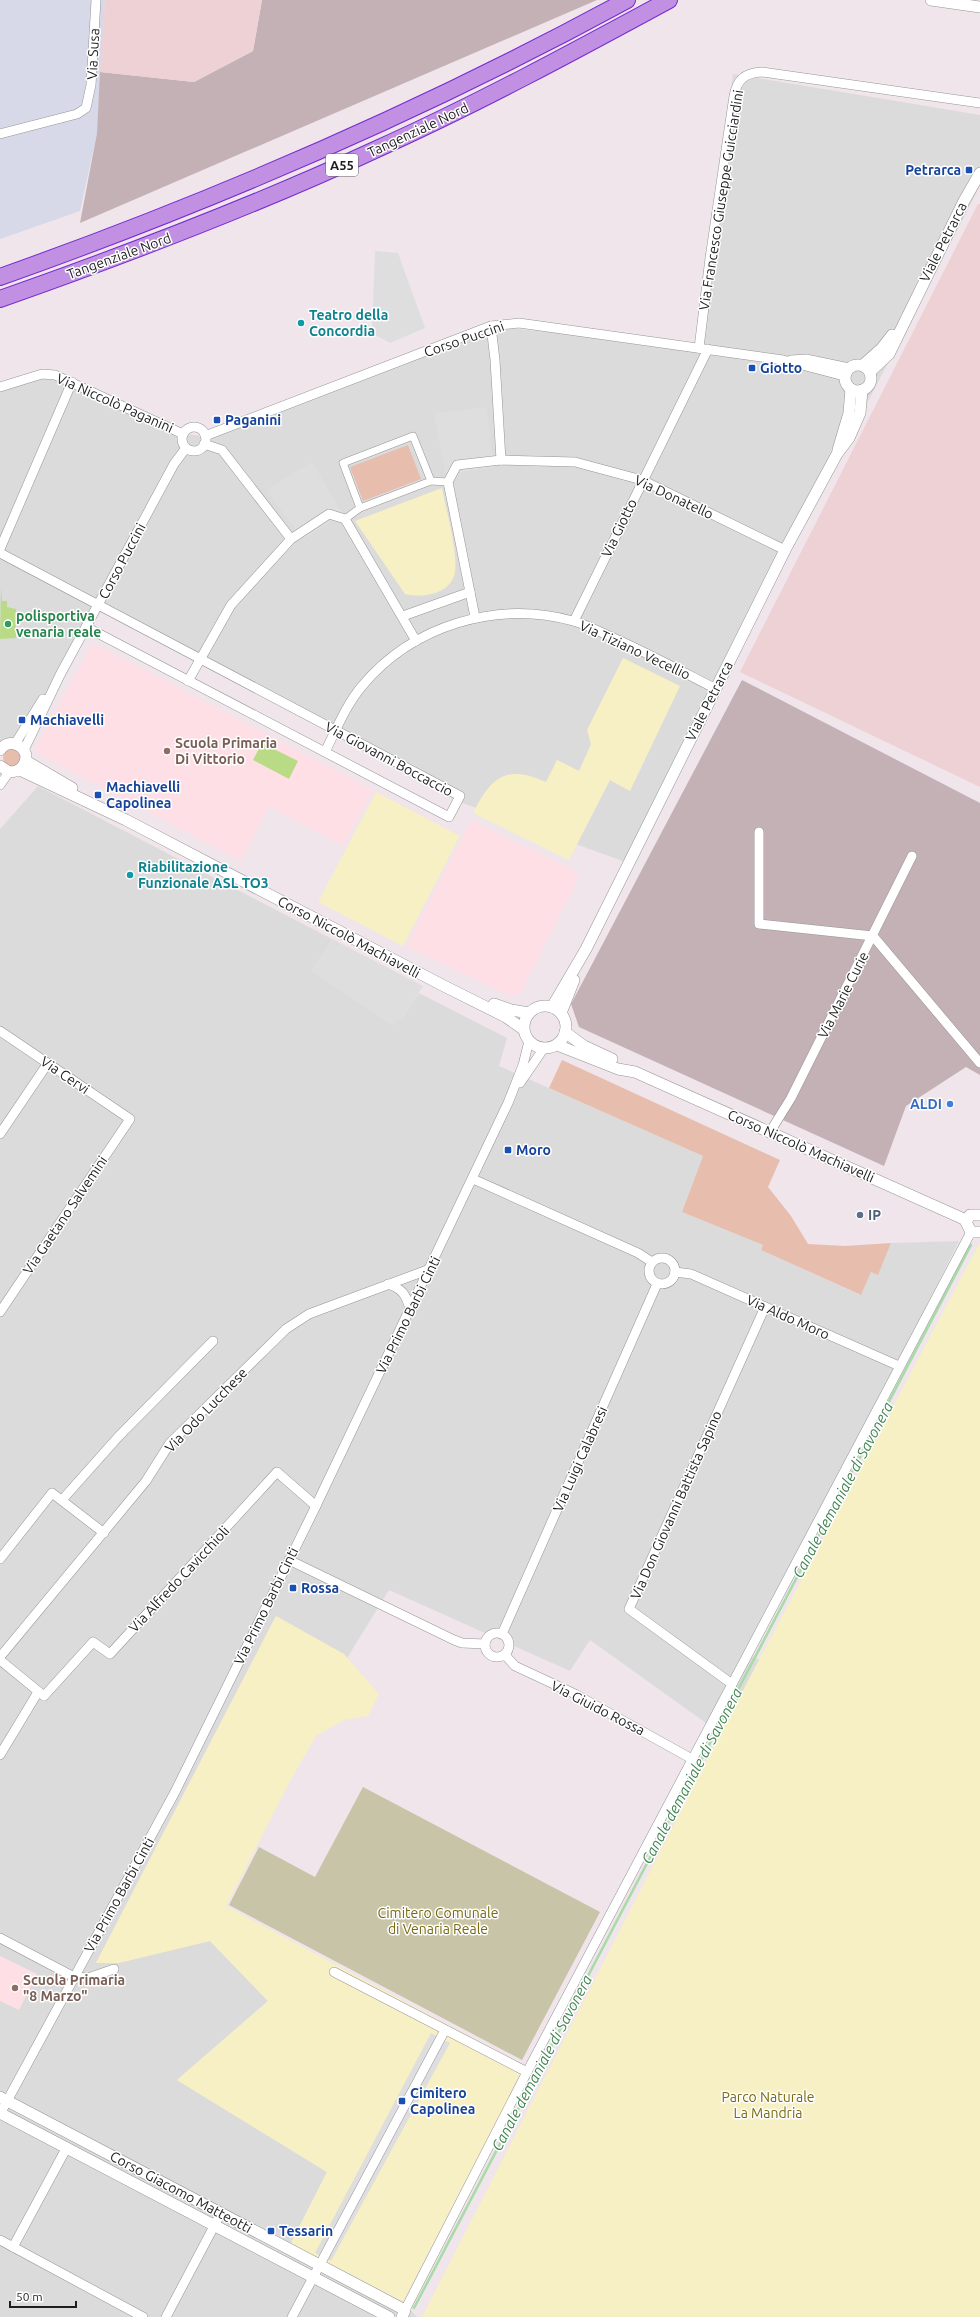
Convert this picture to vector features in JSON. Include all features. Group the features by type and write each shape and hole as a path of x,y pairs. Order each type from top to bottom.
{"highway":[{"name":"Tangenziale Nord","path":"0,277 170,214 314,154 494,71 627,0"},
{"name":"Tangenziale Nord","path":"0,299 162,240 370,152 512,85 669,0"}],"street":[{"name":"Via Susa","path":"0,134 77,114 86,108 91,85 96,0"},
{"path":"931,0 980,7"},
{"name":"Via Francesco Giuseppe Guicciardini","path":"704,349 710,258 734,96 736,87 743,76 749,73 762,72 980,103"},
{"name":"Viale Petrarca","path":"867,369 908,312 980,173"},
{"name":"Corso Puccini","path":"205,440 491,326 518,323 783,360 847,372"},
{"path":"491,326 495,360 501,460"},
{"name":"Via Giotto","path":"574,621 704,349"},
{"path":"856,364 867,369 869,384 856,390 847,385 847,372 856,364"},
{"name":"Via Niccolò Paganini","path":"0,387 42,374 55,375 183,434"},
{"path":"0,549 72,382"},
{"name":"Viale Petrarca","path":"556,1010 785,550 837,454 849,438 860,413 856,390"},
{"path":"205,440 198,450 186,448 183,444 183,434 186,430 195,427 203,431 205,440 222,450 291,539"},
{"path":"360,508 343,463 413,436 430,482"},
{"name":"Corso Puccini","path":"60,675 174,464 186,448"},
{"name":"Via Donatello","path":"448,482 457,465 501,460 575,462 642,480 785,550"},
{"path":"345,519 360,508 430,482 448,482 475,617"},
{"path":"188,681 231,605 291,539 329,514 345,519 403,616 416,641"},
{"name":"Via Giovanni Boccaccio","path":"0,553 460,796 449,817 86,627"},
{"path":"403,616 470,592"},
{"name":"Via Tiziano Vecellio","path":"325,752 362,686 395,654 416,641 446,626 475,617 507,613 537,614 574,621 620,641 716,689"},
{"path":"1,747 15,744 60,675"},
{"path":"0,785 16,764 60,675"},
{"name":"Corso Niccolò Machiavelli","path":"15,744 16,764 506,1017 523,1028"},
{"path":"759,832 759,924 873,936 980,1063"},
{"name":"Via Marie Curie","path":"770,1132 791,1098 912,856"},
{"name":"Corso Niccolò Machiavelli","path":"444,986 511,1010 529,1013"},
{"path":"539,1006 556,1010 566,1023 566,1032 557,1045 544,1048 538,1047 528,1041 523,1028 529,1013 539,1006"},
{"name":"Via Cervi","path":"0,1031 130,1119"},
{"name":"Corso Niccolò Machiavelli","path":"566,1032 584,1046 621,1063 635,1072 966,1220"},
{"name":"Via Primo Barbi Cinti","path":"0,2113 4,2099 74,1977 175,1792 316,1506 508,1103 523,1065 528,1041"},
{"name":"Corso Niccolò Machiavelli","path":"557,1045 618,1069 635,1072"},
{"name":"Via Primo Barbi Cinti","path":"508,1103 544,1048"},
{"path":"0,1134 48,1064"},
{"name":"Via Gaetano Salvemini","path":"0,1312 130,1119"},
{"path":"473,1179 575,1223 638,1253 652,1262"},
{"path":"403,2313 527,2072 692,1759 900,1366 975,1232 966,1225 966,1220 973,1214 980,1214"},
{"path":"658,1258 667,1258 673,1264 675,1272 669,1282 657,1284 649,1274 652,1262 658,1258"},
{"name":"Via Odo Lucchese","path":"0,1657 146,1481 170,1443 286,1329 309,1314 430,1269"},
{"name":"Via Aldo Moro","path":"675,1272 691,1274 900,1366"},
{"path":"388,1284 400,1288 406,1296 410,1310"},
{"name":"Via Luigi Calabresi","path":"502,1634 657,1284"},
{"name":"Via Don Giovanni Battista Sapino","path":"732,1684 629,1609 765,1307"},
{"path":"62,1500 118,1436 213,1341"},
{"name":"Via Alfredo Cavicchioli","path":"41,1694 92,1642 110,1654 277,1472 316,1506"},
{"path":"0,1559 52,1493 104,1533"},
{"path":"289,1560 454,1640 462,1643 485,1644"},
{"path":"502,1634 509,1643 505,1655 493,1657 487,1652 485,1644 490,1635 502,1634"},
{"name":"Via Giuido Rossa","path":"505,1655 515,1666 575,1694 692,1759"},
{"path":"0,1660 41,1694 0,1755"},
{"path":"0,1938 74,1977 88,1978 114,1969"},
{"path":"334,1972 527,2072"},
{"path":"292,2317 445,2030"},
{"name":"Corso Giacomo Matteotti","path":"4,2099 221,2213 403,2313"},
{"name":"Corso Giacomo Matteotti","path":"0,2113 389,2317"},
{"path":"13,2247 66,2147"},
{"path":"166,2317 221,2213"},
{"path":"0,2240 143,2317"}],"shaded area":[{"path":"0,0 105,0 97,133 80,211 0,239"},
{"path":"105,0 262,0 253,51 194,82 100,72"},
{"path":"262,0 597,0 80,223 97,133 100,72 194,82 253,51"},
{"path":"733,74 980,115 980,186 628,863 457,801 98,605 19,752 0,747 0,387 30,377 72,382 183,434 205,436 491,326 699,348"},
{"path":"978,204 980,204 980,787 740,672"},
{"path":"375,251 398,253 425,328 390,343 372,333"},
{"path":"487,407 493,468 445,474 434,413"},
{"path":"408,445 421,479 363,501 350,467"},
{"path":"312,462 343,514 303,540 266,490"},
{"name":"Scuola Primaria Di Vittorio","path":"93,643 373,790 343,846 269,806 241,861 37,753 35,748"},
{"path":"742,680 980,803 980,1075 966,1067 906,1106 884,1166 579,1027 571,1004"},
{"path":"12,749 18,752 21,758 18,764 12,767 6,764 3,758 6,752"},
{"path":"38,786 332,939 312,971 393,1025 397,1019 401,1020 419,993 507,1038 499,1066 703,1156 682,1212 763,1245 761,1250 860,1295 871,1272 878,1274 891,1243 959,1241 751,1656 860,1709 732,1711 706,1723 590,1640 570,1671 389,1590 347,1658 276,1616 96,1963 210,1941 268,2001 177,2080 327,2172 291,2243 403,2302 417,2317 0,2317 0,829"},
{"path":"471,820 573,870 579,878 521,993 511,996 406,947"},
{"path":"332,939 423,986 401,1020 397,1019 393,1025 311,971"},
{"path":"562,1060 780,1160 768,1187 791,1216 808,1244 845,1246 891,1243 878,1275 871,1272 861,1295 761,1250 763,1245 682,1212 703,1156 549,1088"},
{"name":"Scuola Primaria \"8 Marzo\"","path":"0,1956 37,1974 19,2010 0,2001"},
{"path":"431,2033 450,2043 331,2261 315,2253"}],"green space":[{"path":"442,488 455,554 455,572 448,586 442,590 427,595 405,594 355,521"},
{"name":"polisportiva venaria reale","path":"1,588 2,601 7,601 7,607 16,609 16,638 0,639"},
{"path":"623,658 680,686 630,791 610,780 569,860 473,813 486,790 501,777 510,774 520,774 546,782 557,760 579,771 591,744 587,730"},
{"path":"262,743 298,761 289,779 253,760"},
{"path":"376,792 460,836 403,946 318,902"},
{"name":"Parco Naturale La Mandria","path":"980,1242 980,2317 422,2317 732,1711"},
{"path":"276,1616 344,1654 379,1694 368,1716 344,1720 316,1736 289,1783 226,1906 525,2066 403,2302 291,2243 327,2172 177,2080 268,2001 210,1941 119,1963 96,1963"},
{"name":"Cimitero Comunale di Venaria Reale","path":"363,1787 600,1912 522,2060 229,1905 259,1847 315,1877"}],"waterway":[{"name":"Canale demaniale di Savonera","path":"414,2308 971,1245"}],"place":[{"name":"Petrarca","path":"969,170"},
{"name":"Teatro della Concordia","path":"301,323"},
{"name":"Giotto","path":"752,368"},
{"name":"Paganini","path":"217,420"},
{"name":"polisportiva venaria reale","path":"8,624"},
{"name":"Machiavelli","path":"22,720"},
{"name":"Scuola Primaria Di Vittorio","path":"167,751"},
{"name":"Machiavelli Capolinea","path":"98,795"},
{"name":"Riabilitazione Funzionale ASL TO3","path":"130,875"},
{"name":"ALDI","path":"950,1104"},
{"name":"Moro","path":"508,1150"},
{"name":"IP","path":"860,1215"},
{"name":"Rossa","path":"293,1588"},
{"name":"Scuola Primaria \"8 Marzo\"","path":"15,1988"},
{"name":"Cimitero Capolinea","path":"402,2101"},
{"name":"Tessarin","path":"271,2231"}]}
